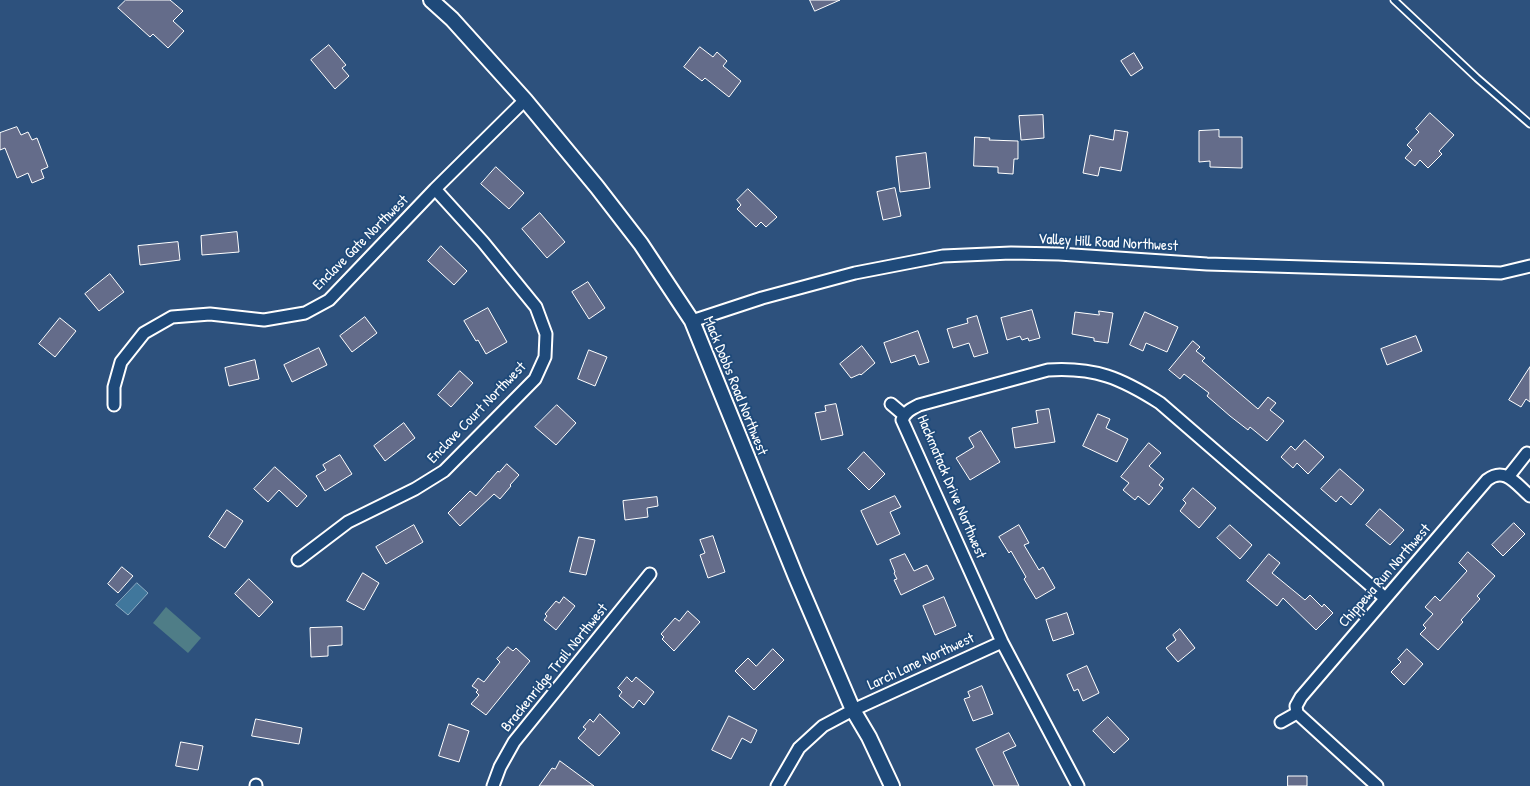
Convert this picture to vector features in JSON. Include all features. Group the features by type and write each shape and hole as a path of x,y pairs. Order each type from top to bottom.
{"street":[{"name":"Mack Dobbs Road Northwest","path":"432,0 452,19 524,100 597,187 641,244 692,321 792,568 853,710 869,737 892,786"},
{"name":"Enclave Gate Northwest","path":"114,405 114,387 121,362 144,333 172,317 210,314 264,320 304,313 329,300 434,189 524,100"},
{"name":"Enclave Court Northwest","path":"298,560 348,522 416,489 444,471 535,379 545,357 546,334 536,307 483,242 434,189"},
{"name":"Valley Hill Road Northwest","path":"692,321 762,298 855,273 943,256 1011,253 1059,254 1207,264 1492,273 1501,273 1530,266"},
{"name":"Hackmatack Drive Northwest","path":"1078,786 1002,642 902,420 904,415 910,410 919,405 1048,370 1067,369 1093,372 1117,379 1137,388 1160,403 1385,598"},
{"path":"891,404 904,415"},
{"path":"1527,453 1508,477 1530,496"},
{"name":"Chippewa Run Northwest","path":"1298,713 1296,706 1301,697 1487,480 1494,474 1501,473 1508,477"},
{"name":"Brackenridge Trail Northwest","path":"493,786 500,767 514,742 650,574"},
{"name":"Larch Lane Northwest","path":"778,786 799,748 823,726 853,710 1002,642"},
{"path":"1281,722 1298,713 1377,786"}],"lane":[{"path":"1394,0 1477,78 1530,124"}],"green space":[{"path":"166,607 201,638 188,653 153,623"}],"water":[{"path":"137,583 148,593 128,615 116,605"}],"building":[{"path":"126,0 170,0 183,11 173,21 184,31 168,48 153,34 150,37 118,8"},
{"path":"810,0 840,0 815,11"},
{"path":"329,45 346,65 342,68 349,76 335,89 311,60"},
{"path":"700,47 713,57 717,52 727,61 723,66 741,81 729,97 705,78 702,81 684,67"},
{"path":"1134,53 1143,68 1131,76 1121,61"},
{"path":"1430,113 1454,135 1439,151 1442,154 1428,168 1420,160 1415,166 1405,158 1412,150 1407,145 1419,132 1416,129"},
{"path":"1043,115 1044,138 1021,140 1019,116"},
{"path":"17,127 21,135 28,132 32,140 37,138 48,167 41,170 44,178 32,183 28,173 17,178 5,148 0,150 0,133"},
{"path":"1115,130 1128,132 1121,171 1100,167 1098,176 1083,173 1090,135 1113,140"},
{"path":"1219,130 1219,137 1242,137 1242,168 1210,167 1210,161 1199,162 1199,131"},
{"path":"975,137 990,138 989,140 1018,141 1018,159 1014,159 1013,174 998,173 998,167 974,166"},
{"path":"926,153 930,188 900,192 896,157"},
{"path":"496,167 524,193 509,209 481,184"},
{"path":"895,188 901,216 883,220 877,192"},
{"path":"748,189 777,217 766,227 761,222 756,227 737,209 741,205 737,200"},
{"path":"540,213 565,242 547,258 522,229"},
{"path":"237,232 239,252 202,255 201,236"},
{"path":"178,242 180,260 140,265 138,246"},
{"path":"441,246 467,271 454,285 428,261"},
{"path":"110,274 124,292 99,311 85,294"},
{"path":"588,282 605,308 589,319 572,292"},
{"path":"488,308 507,342 486,354 464,321"},
{"path":"1032,310 1040,338 1029,341 1028,338 1022,340 1020,336 1007,340 1001,318"},
{"path":"1099,311 1113,313 1108,343 1072,334 1075,312 1099,315"},
{"path":"1145,312 1178,327 1167,352 1146,343 1143,351 1130,345"},
{"path":"977,316 988,353 974,357 969,343 953,348 947,329 968,323 967,319"},
{"path":"365,317 377,333 352,352 340,336"},
{"path":"60,318 76,331 55,357 39,344"},
{"path":"918,331 929,362 919,365 915,355 891,363 884,343"},
{"path":"1416,336 1422,351 1387,365 1381,349"},
{"path":"1193,341 1200,347 1196,351 1205,358 1202,361 1258,409 1268,397 1276,403 1270,410 1284,421 1267,441 1250,427 1248,430 1230,416 1207,396 1209,393 1184,374 1180,379 1169,370"},
{"path":"862,346 875,363 861,375 851,378 840,364"},
{"path":"319,348 327,365 292,382 284,365"},
{"path":"589,350 607,357 595,386 578,379"},
{"path":"255,360 259,379 229,386 225,368"},
{"path":"1530,367 1530,402 1526,399 1521,407 1509,400"},
{"path":"460,371 473,383 451,407 438,395"},
{"path":"836,404 843,435 821,440 815,413 826,411 825,406"},
{"path":"557,405 576,423 556,445 535,427"},
{"path":"1049,409 1055,442 1015,448 1012,428 1038,423 1036,411"},
{"path":"1098,414 1110,419 1106,428 1128,439 1117,462 1083,446"},
{"path":"404,423 415,438 385,461 374,446"},
{"path":"981,431 1000,462 970,480 956,458 974,447 969,438"},
{"path":"1305,440 1324,457 1308,474 1297,463 1293,468 1281,457 1291,446 1295,450"},
{"path":"1149,443 1161,453 1149,466 1164,479 1159,485 1163,488 1149,505 1138,496 1135,500 1123,490 1129,483 1121,477"},
{"path":"864,452 885,474 869,490 848,469"},
{"path":"340,455 352,474 325,491 316,476 326,470 323,465"},
{"path":"507,464 519,475 511,486 500,499 494,494 460,526 448,513 470,491 476,496 498,471"},
{"path":"275,467 307,496 297,507 279,490 268,502 254,489"},
{"path":"1340,469 1364,490 1351,505 1341,496 1336,502 1321,489"},
{"path":"1193,488 1216,508 1199,528 1180,511 1186,503 1183,500"},
{"path":"895,496 901,507 890,512 900,534 877,545 861,511"},
{"path":"657,497 658,506 647,508 648,517 625,520 623,501"},
{"path":"1380,509 1404,530 1390,545 1366,525"},
{"path":"227,510 243,521 225,548 209,537"},
{"path":"1514,523 1525,534 1503,556 1492,545"},
{"path":"414,525 423,542 386,564 376,547"},
{"path":"1019,525 1029,543 1024,545 1039,570 1043,567 1055,588 1036,599 1011,551 1009,553 999,537"},
{"path":"1230,525 1252,545 1240,559 1217,538"},
{"path":"713,536 725,572 708,578 700,555 705,553 700,540"},
{"path":"579,537 595,540 586,575 570,572"},
{"path":"1468,552 1495,576 1477,596 1480,599 1461,620 1463,622 1438,650 1420,634 1426,628 1423,625 1433,614 1425,607 1435,596 1440,601 1467,571 1459,563"},
{"path":"905,554 914,571 927,565 934,579 901,595 894,580 897,579 890,560"},
{"path":"1269,554 1280,563 1272,573 1305,600 1310,595 1322,607 1324,604 1333,613 1316,630 1283,598 1277,606 1247,581"},
{"path":"122,567 133,576 118,593 108,584"},
{"path":"363,573 379,583 364,610 347,601"},
{"path":"249,579 273,602 259,617 235,594"},
{"path":"564,597 575,606 556,630 544,620 547,616 545,614 556,601 559,603"},
{"path":"944,597 956,626 935,635 923,606"},
{"path":"688,611 700,622 674,651 662,639 664,637 661,634 675,618 679,621"},
{"path":"1067,613 1074,634 1053,641 1046,620"},
{"path":"342,627 342,645 328,646 328,656 311,657 310,628"},
{"path":"1180,629 1195,648 1178,662 1166,648 1176,640 1173,635"},
{"path":"508,647 513,651 516,648 530,661 486,715 471,704 479,695 476,692 478,690 472,686 478,678 484,682 500,662 497,659"},
{"path":"773,649 784,660 754,690 735,671 748,658 756,666"},
{"path":"1407,649 1423,664 1404,685 1391,672 1401,662 1398,659"},
{"path":"1087,666 1099,693 1083,701 1078,689 1074,691 1067,675"},
{"path":"627,677 632,682 636,677 654,692 644,705 639,700 633,708 619,696 622,692 618,688"},
{"path":"982,686 993,714 973,721 964,699 970,697 968,692"},
{"path":"600,714 620,733 599,756 578,738 586,729 583,727 590,719 593,722"},
{"path":"729,716 757,730 751,743 742,738 731,759 712,750"},
{"path":"1108,717 1129,739 1114,753 1093,731"},
{"path":"256,719 302,728 299,744 252,736"},
{"path":"449,724 469,731 459,762 439,756"},
{"path":"1009,733 1016,746 1003,752 1019,786 994,786 976,749"},
{"path":"181,742 203,746 198,770 176,766"},
{"path":"560,761 594,786 539,786 552,768 555,769"},
{"path":"1288,776 1307,776 1307,786 1288,786"}]}
